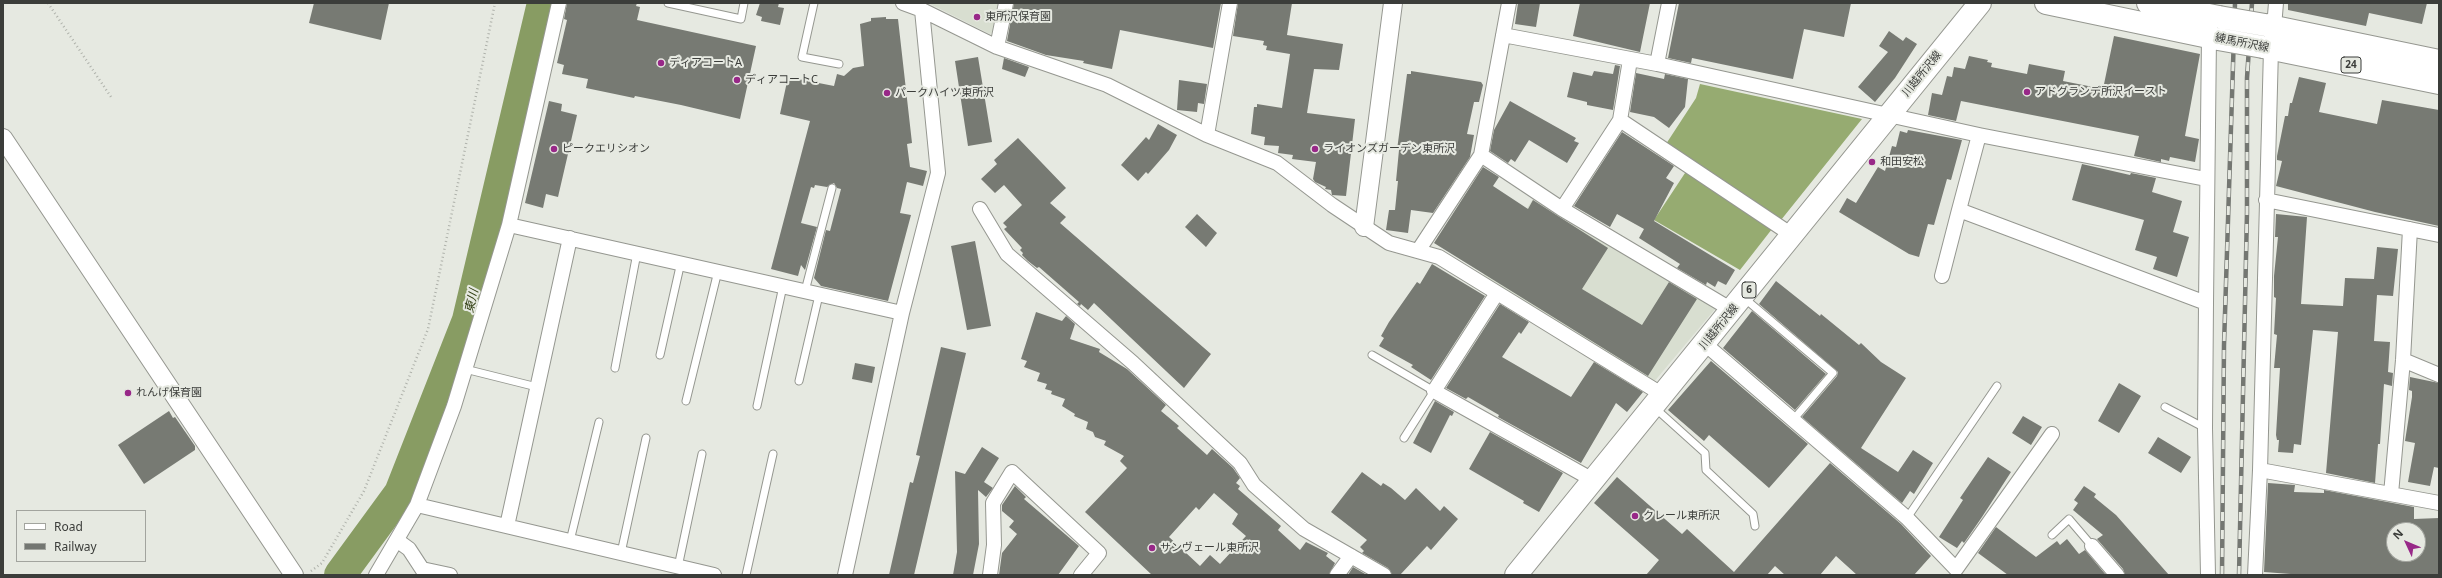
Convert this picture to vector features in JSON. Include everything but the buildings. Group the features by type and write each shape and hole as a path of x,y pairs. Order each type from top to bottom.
{"main road":[{"name":"川越所沢線","path":"1521,573 1593,480 1705,344 1888,115 1980,3"},
{"name":"練馬所沢線","path":"2046,3 2213,22 2269,26 2439,61"},
{"name":"練馬所沢線","path":"2148,3 2213,22 2267,48 2439,83"}],"street":[{"path":"376,575 398,540 417,505 454,406 509,225 559,3"},
{"path":"906,3 997,47 1107,85 1207,135 1277,163 1364,227 1389,243 1440,257 1497,293 1658,401"},
{"path":"997,47 1006,3"},
{"path":"1207,135 1230,3"},
{"path":"1364,227 1393,3"},
{"path":"1418,251 1481,155 1509,3"},
{"path":"1657,64 1669,3"},
{"path":"2269,26 2276,3"},
{"path":"845,575 902,313 938,173 922,10"},
{"path":"2208,575 2205,428 2206,179 2213,22"},
{"path":"1503,35 1657,64 1979,135 2206,179"},
{"path":"2255,575 2260,470 2266,200 2267,48"},
{"path":"1562,209 1620,120 1630,60"},
{"path":"1620,120 1792,236"},
{"path":"1942,276 1979,135"},
{"path":"3,138 301,574"},
{"path":"1481,155 1562,209 1738,303"},
{"path":"2266,200 2439,235"},
{"path":"980,209 1007,254 1172,400 1240,463 1254,485 1304,529 1384,575"},
{"path":"1959,210 2206,303"},
{"path":"509,225 637,252 902,313"},
{"path":"2391,494 2402,360 2410,229"},
{"path":"507,526 570,238"},
{"path":"1497,293 1434,391 1593,480"},
{"path":"1705,344 1906,518 1959,572 2052,434"},
{"path":"2402,360 2439,375"},
{"path":"2260,470 2439,503"},
{"path":"990,575 994,546 993,503 1012,472 1099,554 1081,575"},
{"path":"417,505 621,553 678,567 692,572 714,575"},
{"path":"398,540 408,549 424,572 450,575"},
{"path":"2092,546 2117,575"},
{"path":"1337,575 1351,556"}],"lane":[{"path":"668,3 741,19 744,3"},
{"path":"814,3 802,56 839,64"},
{"path":"799,380 812,293 832,188"},
{"path":"615,368 637,252"},
{"path":"660,355 681,262"},
{"path":"686,401 718,271"},
{"path":"757,406 783,286"},
{"path":"1738,303 1833,373 1793,420"},
{"path":"1372,355 1434,391 1404,438"},
{"path":"465,369 537,387"},
{"path":"1906,518 1997,386"},
{"path":"1658,401 1705,453 1706,470 1753,514 1755,526"},
{"path":"2165,407 2205,428"},
{"path":"570,541 599,422"},
{"path":"621,553 646,438"},
{"path":"678,567 702,454"},
{"path":"746,575 773,454"},
{"path":"2052,535 2069,519 2092,546"}],"path":[{"path":"48,3 112,97"},
{"path":"301,574 322,563 364,491 428,329 495,3"}],"shaded area":[{"name":"東所沢保育園","path":"928,3 999,3 993,32 990,34"},
{"path":"1533,199 1716,308 1653,383 1483,276"}],"green space":[{"path":"1700,84 1862,119 1781,220 1666,144 1696,98"},
{"path":"1687,170 1772,229 1740,270 1654,220"}],"waterway":[{"name":"東川","path":"340,575 400,493 468,320 543,3"}],"railway":[{"path":"2222,575 2224,345 2235,3"},
{"path":"2239,575 2247,212 2247,78 2252,3"}],"place":[{"name":"東所沢保育園","path":"977,17"},
{"name":"ディアコートA","path":"661,63"},
{"name":"ディアコートC","path":"737,80"},
{"name":"アドグランデ所沢イースト","path":"2027,92"},
{"name":"パークハイツ東所沢","path":"887,93"},
{"name":"ピークエリシオン","path":"554,149"},
{"name":"ライオンズガーデン東所沢","path":"1315,149"},
{"name":"和田安松","path":"1872,162"},
{"name":"れんげ保育園","path":"128,393"},
{"name":"クレール東所沢","path":"1635,516"},
{"name":"サンヴェール東所沢","path":"1152,548"}]}
